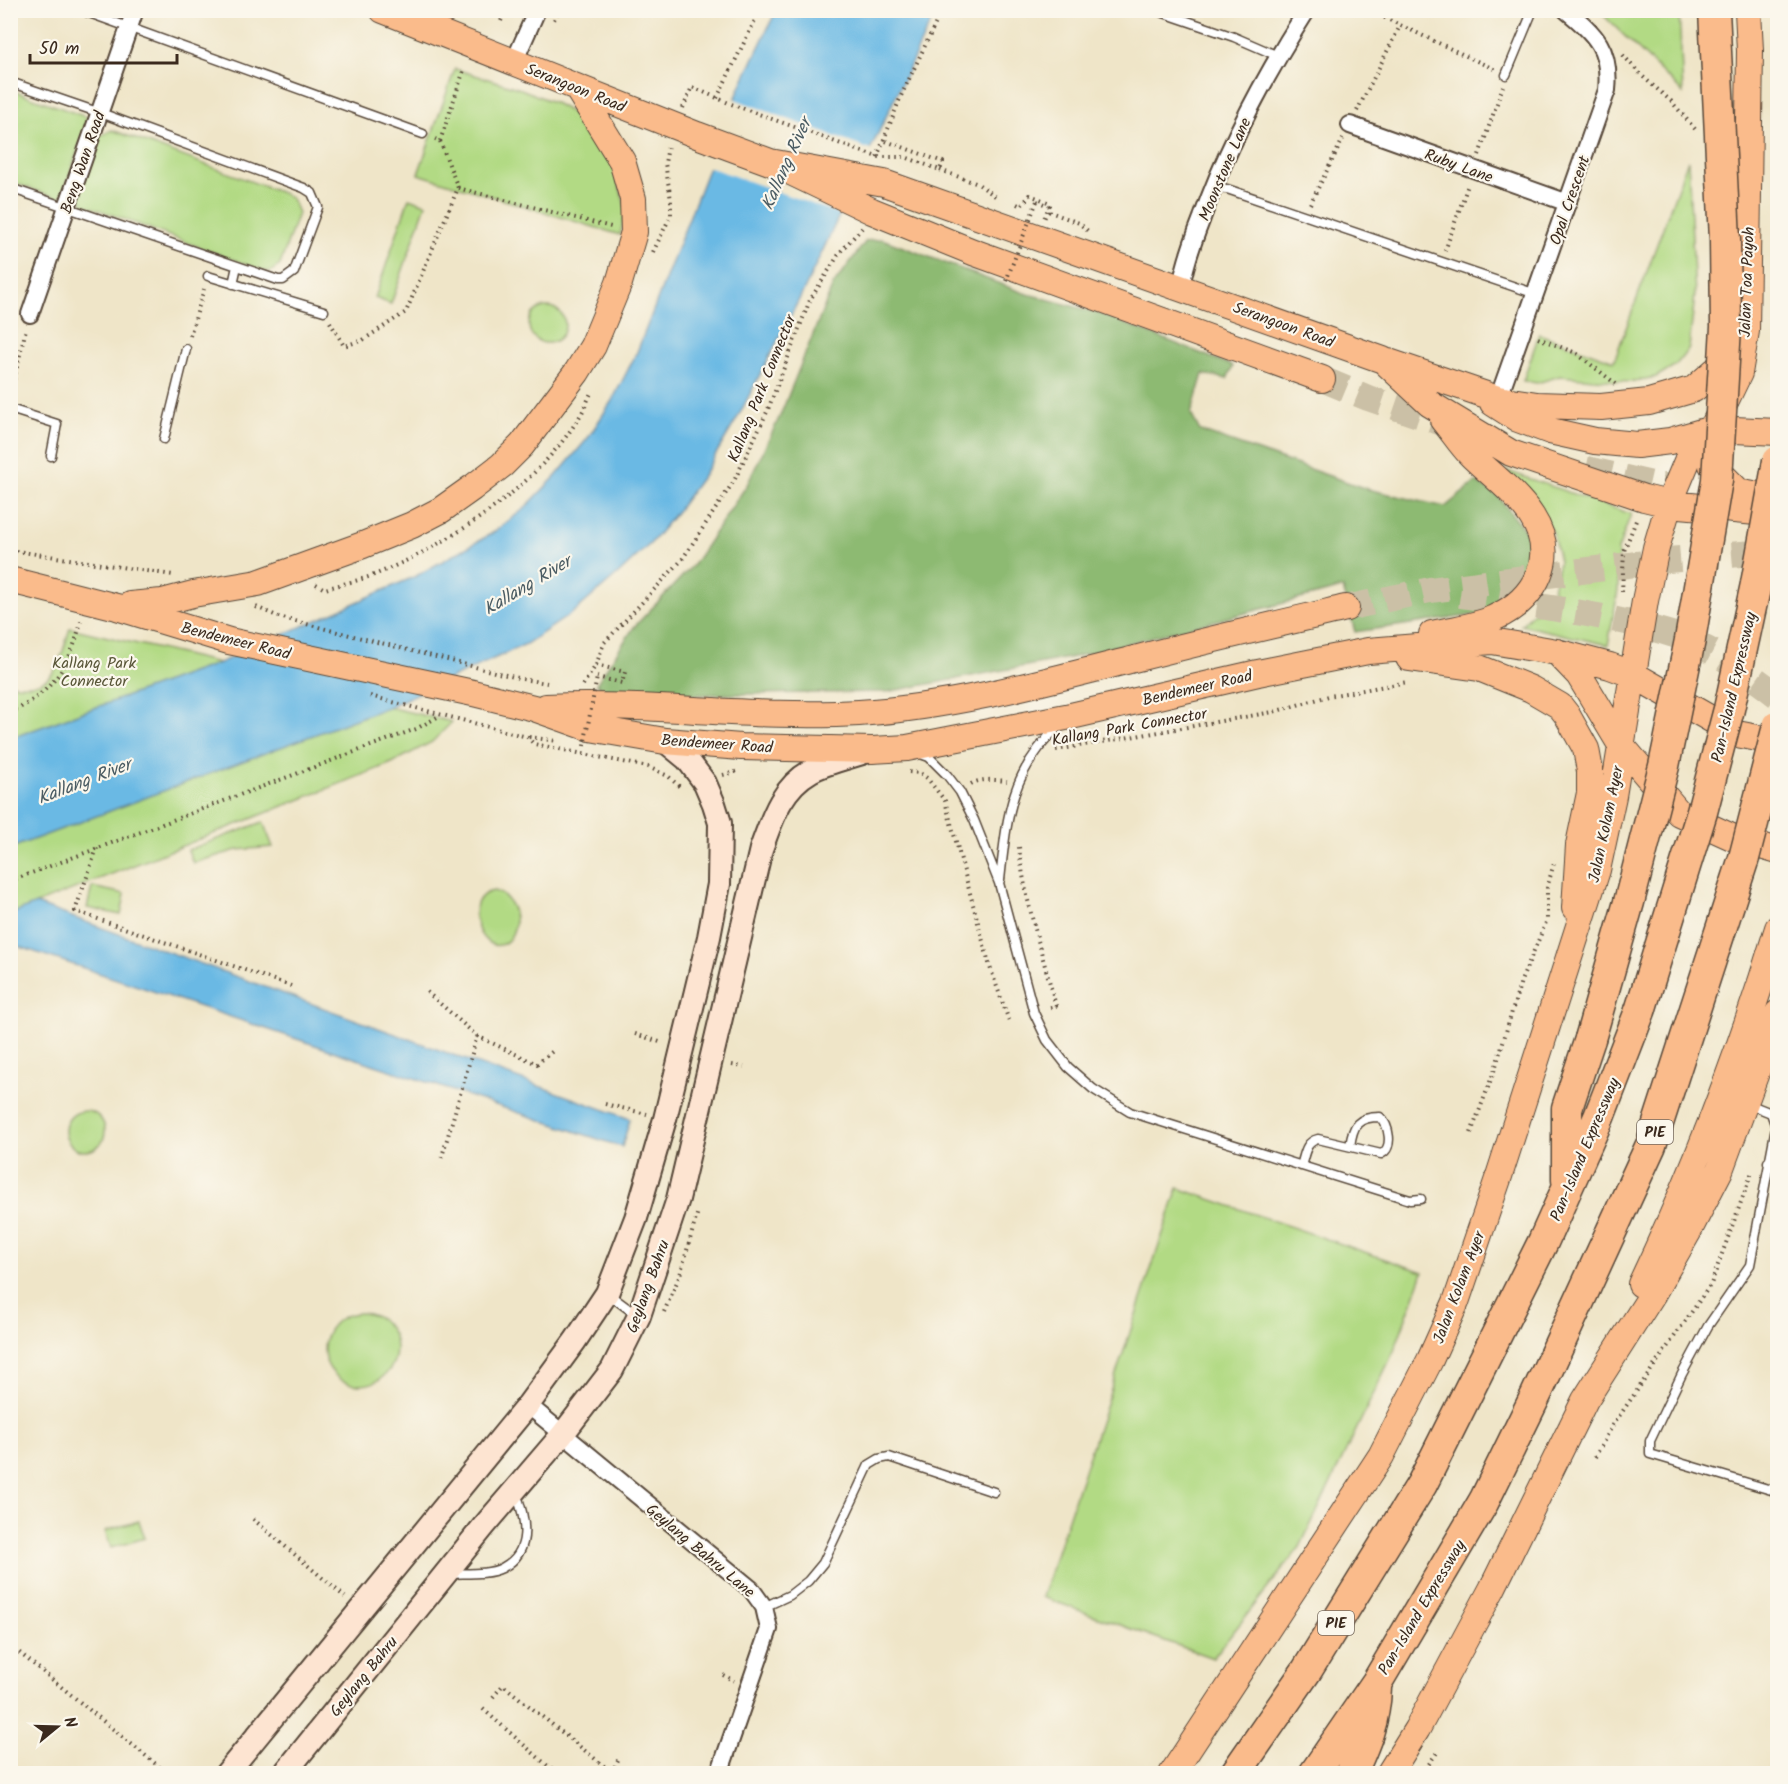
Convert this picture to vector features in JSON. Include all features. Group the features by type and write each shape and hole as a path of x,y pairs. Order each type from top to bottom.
{"highway":[{"path":"1566,1192 1568,1108 1629,902 1664,766 1690,640 1717,480 1724,390 1726,316 1725,240 1714,10"},
{"name":"Pan-Island Expressway","path":"1235,1773 1307,1670 1422,1484 1516,1299 1599,1117 1640,1011 1702,812 1729,709 1756,584 1778,461"},
{"name":"Pan-Island Expressway","path":"1314,1773 1377,1682 1484,1501 1536,1395 1651,1145 1744,858 1778,726"},
{"path":"1351,1773 1374,1717 1377,1682"}],"main road":[{"name":"Serangoon Road","path":"382,10 770,162 870,216 1322,379"},
{"name":"Jalan Toa Payoh","path":"1634,675 1645,601 1656,548 1669,504 1690,454 1712,429 1739,373 1746,331 1750,51 1748,10"},
{"path":"117,607 162,602 193,594 258,583 363,545 441,510 502,465 522,445 577,372 592,346 619,283 634,232 633,199 622,161 577,87"},
{"name":"Serangoon Road","path":"770,162 884,183 996,222 1075,253 1180,287 1383,360 1430,404 1510,453 1644,498 1669,504 1778,514"},
{"path":"1383,360 1487,395 1537,405 1601,407 1671,397 1694,389 1717,369 1746,331"},
{"path":"1487,395 1518,419 1550,431 1595,441 1637,445 1670,441 1712,429 1778,432"},
{"path":"1368,651 1493,619 1523,599 1535,583 1542,568 1544,542 1537,523 1511,491 1470,454 1430,404"},
{"path":"1712,429 1712,465 1738,491 1778,499"},
{"name":"Bendemeer Road","path":"10,580 117,607 230,641 473,693 534,708 590,728 665,741 741,747 872,750 904,760 1071,716 1258,673 1368,651 1492,641 1557,652 1634,675 1737,734 1778,742"},
{"name":"Bendemeer Road","path":"534,708 597,705 781,714 859,713 921,706 1016,688 1346,608"},
{"path":"1368,651 1479,668 1531,689 1560,706 1568,715 1586,749 1590,771 1590,793 1579,845 1570,957"},
{"path":"1557,652 1579,675 1621,746 1679,813 1734,838 1778,852"},
{"name":"Jalan Kolam Ayer","path":"1172,1773 1381,1456 1430,1360 1456,1302 1570,957 1603,846 1634,675"},
{"name":"Geylang Bahru","path":"226,1773 528,1405 607,1293 636,1218 665,1119 709,937 719,884 720,823 705,783 687,759 665,741"},
{"name":"Geylang Bahru","path":"284,1773 562,1435 612,1370 639,1316 678,1199 761,849 776,807 791,787 811,771 872,750"},
{"path":"1389,1773 1417,1729 1492,1589 1672,1219 1707,1134 1760,988 1778,928"},
{"path":"1585,1400 1652,1295 1720,1170 1778,1014"}],"street":[{"name":"Beng Wan Road","path":"30,314 135,10"},
{"path":"514,62 537,10"},
{"name":"Moonstone Lane","path":"1180,287 1212,188 1278,56 1307,10"},
{"path":"1566,10 1592,33 1602,45 1605,53"},
{"name":"Opal Crescent","path":"1487,395 1522,332 1607,90 1608,73 1605,53"},
{"name":"Ruby Lane","path":"1350,125 1568,202"},
{"name":"Geylang Bahru Lane","path":"528,1405 751,1589 764,1607 769,1629 719,1773"}],"lane":[{"path":"81,10 423,134"},
{"path":"1155,10 1234,37 1278,56"},
{"path":"1506,75 1533,10"},
{"path":"10,82 99,112 304,188 312,193 318,203 317,212 294,272 284,280 278,280 10,188"},
{"path":"1212,188 1227,189 1536,294"},
{"path":"233,284 237,266"},
{"path":"208,276 324,311"},
{"path":"164,439 186,349"},
{"path":"10,409 57,424 51,456"},
{"path":"999,883 1007,820 1018,783 1025,767 1043,741 1071,716"},
{"path":"904,760 929,757 960,792 999,883 1034,1013 1047,1040 1068,1067 1093,1089 1130,1112 1410,1200 1421,1198"},
{"path":"1746,1103 1771,1113 1776,1127 1773,1163 1761,1199 1759,1222 1750,1265 1708,1326 1682,1374 1650,1441 1650,1454 1778,1492"},
{"path":"1301,1166 1307,1145 1311,1140 1318,1139 1382,1154 1386,1152 1389,1144 1385,1121 1380,1116 1356,1124 1353,1128 1350,1146"},
{"path":"607,1293 639,1316"},
{"path":"764,1607 790,1595 808,1581 823,1563 869,1465 879,1459 889,1457 994,1492"},
{"path":"446,1574 501,1568 516,1557 525,1536 524,1515 515,1490"}],"path":[{"path":"501,21 506,10"},
{"path":"717,98 760,10"},
{"path":"877,157 942,10"},
{"path":"1368,10 1506,75"},
{"path":"1605,53 1623,55 1642,76 1671,101 1701,137"},
{"path":"324,311 344,346 363,340 406,312 458,188 440,141 464,70"},
{"path":"692,87 731,104 877,157 905,157 978,184 997,198 1004,200"},
{"path":"423,134 440,141"},
{"path":"883,140 943,162 940,170"},
{"path":"458,188 611,227"},
{"path":"1012,203 1021,206 1030,195 1050,203 1050,212 1078,223 1089,232"},
{"path":"1006,281 1037,201 1049,206 1044,220 1054,223"},
{"name":"Kallang Park Connector","path":"581,688 596,665 604,644 681,561 739,473 767,412 810,300 841,251 870,216"},
{"path":"186,349 208,276"},
{"path":"10,396 30,314"},
{"path":"1522,332 1576,353 1620,388"},
{"path":"10,550 177,576"},
{"path":"279,617 522,679 552,684"},
{"path":"10,713 28,704 54,682 69,658 81,621"},
{"path":"584,746 597,677 622,683 625,672 596,665"},
{"name":"Kallang Park Connector","path":"1048,752 1273,712 1329,696 1415,680"},
{"path":"10,881 416,729 442,714 527,737 534,744 648,767 668,776 687,794 715,777 733,771 743,771"},
{"path":"904,760 927,778 945,801 993,978 1009,1021"},
{"path":"945,801 974,781 995,780 1018,783"},
{"path":"1019,846 1023,880 1056,1006 1034,1013"},
{"path":"97,848 75,911 291,986"},
{"path":"1470,1133 1496,1066 1521,981 1547,920 1547,888 1557,854"},
{"path":"426,992 477,1036 537,1064 554,1050"},
{"path":"635,1034 681,1049"},
{"path":"441,1160 477,1036"},
{"path":"732,1065 744,1067"},
{"path":"1771,1113 1778,1091"},
{"path":"605,1104 665,1119"},
{"path":"1595,1457 1613,1425 1711,1284 1754,1166"},
{"path":"253,1519 345,1597"},
{"path":"10,1645 168,1773"},
{"path":"493,1697 503,1685 613,1773 620,1756"},
{"path":"483,1709 556,1773"},
{"path":"1422,1773 1438,1751"}],"green space":[{"path":"1599,11 1679,11 1683,93"},
{"path":"455,69 521,89 555,103 604,134 626,209 620,235 418,174"},
{"path":"11,90 89,118 61,199 11,182"},
{"path":"112,130 285,194 292,199 298,213 280,265 270,272 264,271 83,204 76,191 98,137"},
{"path":"1688,160 1695,295 1689,348 1676,365 1656,377 1629,382 1560,376 1537,383 1523,381 1539,334 1614,361"},
{"path":"409,198 426,204 391,304 375,298"},
{"path":"882,239 1024,293 1098,313 1233,366 1227,379 1203,374 1191,414 1200,431 1367,489 1445,507 1476,482 1497,495 1529,536 1530,561 1506,600 1481,614 1355,632 1343,588 1074,657 886,692 615,696 596,684 634,627 693,565 747,485 780,416 833,285 866,241"},
{"path":"547,307 560,312 565,325 560,338 547,343 534,338 529,325 534,312"},
{"path":"1507,471 1631,514 1618,550 1618,591 1608,645 1521,625 1552,594 1559,561 1553,533"},
{"name":"Kallang Park Connector","path":"70,628 219,663 11,738 11,684 38,684 47,679 58,663"},
{"path":"388,707 452,722 432,742 392,763 11,914 11,848"},
{"path":"263,822 273,847 237,850 193,863 188,850"},
{"path":"92,887 125,894 121,915 87,908"},
{"path":"494,891 500,893 508,901 514,911 515,923 509,940 503,944 494,945 486,941 480,933 475,912 484,895"},
{"path":"85,1111 99,1117 105,1131 99,1145 85,1151 71,1145 65,1131 71,1117"},
{"path":"1178,1188 1423,1272 1394,1351 1300,1547 1213,1658 1042,1597"},
{"path":"367,1313 386,1323 394,1335 396,1349 394,1363 386,1375 374,1383 353,1385 334,1375 326,1363 324,1342 334,1323 346,1315"},
{"path":"139,1521 145,1538 111,1548 105,1531"}],"water":[{"name":"Kallang River","path":"776,11 936,11 805,288 737,419 704,474 651,543 574,612 526,644 388,707 11,848 11,738 219,663 416,576 491,534 524,509 556,476 588,438 613,399 637,352 740,87"},
{"path":"36,904 630,1119 622,1147 11,944 11,914"}],"pier":[{"path":"732,98 873,151 842,215 706,166"}],"tunnel":[{"path":"1322,379 1368,398 1463,430"},
{"path":"1586,469 1661,486 1734,488"},
{"path":"1346,608 1430,590 1668,560 1778,551"},
{"path":"1460,595 1593,615 1671,634 1699,645 1727,660 1778,696"}]}
